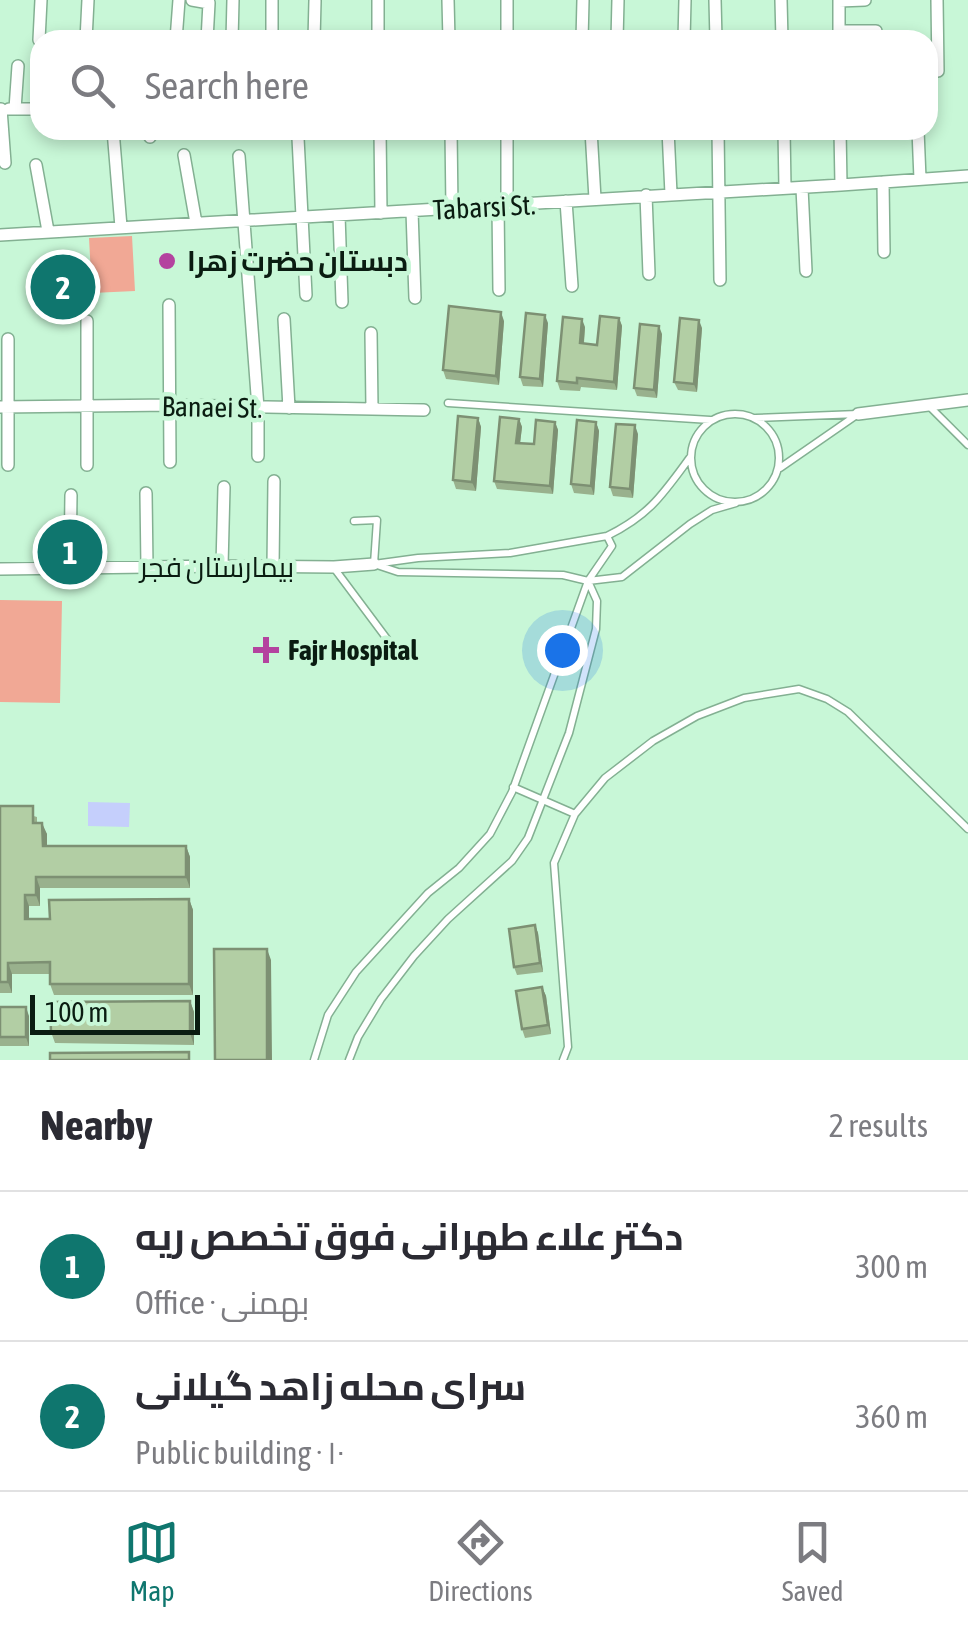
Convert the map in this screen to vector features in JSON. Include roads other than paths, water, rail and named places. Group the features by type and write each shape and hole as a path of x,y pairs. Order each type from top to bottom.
{"street":[{"path":"40,30 41,0"},
{"path":"86,30 88,0"},
{"path":"177,30 179,0"},
{"path":"192,0 209,3 208,30"},
{"path":"232,30 233,0"},
{"path":"272,0 272,30"},
{"path":"378,0 378,30"},
{"path":"448,0 449,30"},
{"path":"507,0 507,30"},
{"path":"582,30 583,0"},
{"path":"617,30 618,0"},
{"path":"684,30 685,0"},
{"path":"715,0 716,30"},
{"path":"781,0 782,30"},
{"path":"839,30 839,0 864,0"},
{"path":"937,0 937,30"},
{"path":"314,1 314,30"},
{"path":"5,163 5,109 18,66"},
{"path":"113,140 121,227"},
{"path":"298,140 306,295"},
{"path":"380,140 381,213"},
{"path":"451,140 452,208"},
{"path":"499,290 506,140"},
{"path":"592,140 595,199"},
{"path":"669,140 672,194"},
{"path":"718,140 720,280"},
{"path":"784,140 785,188"},
{"path":"840,140 841,186"},
{"path":"918,140 920,179"},
{"path":"184,155 196,223"},
{"path":"239,156 258,408 258,456"},
{"path":"36,165 48,231"},
{"name":"Tabarsi St.","path":"0,236 968,176"},
{"path":"883,182 884,252"},
{"path":"802,188 806,271"},
{"path":"646,196 649,274"},
{"path":"566,202 572,286"},
{"path":"412,211 415,298"},
{"path":"338,215 342,302"},
{"path":"168,305 170,462"},
{"path":"284,319 289,408"},
{"path":"87,321 87,465"},
{"path":"371,334 372,408"},
{"path":"8,338 3,407 8,465"},
{"path":"858,414 968,400"},
{"name":"Banaei St.","path":"3,407 424,410"},
{"path":"273,568 274,481"},
{"path":"222,566 224,487"},
{"path":"146,493 147,567"},
{"path":"70,495 70,567"},
{"name":"بیمارستان فجر","path":"0,569 334,568 374,564"}],"lane":[{"path":"448,403 712,420"},
{"path":"927,404 968,446"},
{"path":"736,503 709,494 693,470 694,442 712,420 726,414 756,418 858,414"},
{"path":"779,468 858,414"},
{"path":"374,564 398,572 563,574 588,581 622,577 712,510 764,493 779,468 780,454 768,427 756,418"},
{"path":"374,564 510,553 607,536 634,522 650,508 691,456"},
{"path":"354,521 377,520 374,564"},
{"path":"314,1060 328,1015 356,972 428,893 460,868 490,834 514,787 588,581 612,546 607,536"},
{"path":"334,568 393,648"},
{"path":"349,1060 381,999 414,956 512,861 528,838 568,734 596,629 597,601 588,581"},
{"path":"563,1060 568,1047 554,863 575,814 616,769 668,733 744,698 799,689 827,698 848,712 968,829"},
{"path":"514,787 575,814"}],"water":[{"path":"88,802 130,803 129,827 88,826"}],"place":[{"name":"دبستان حضرت زهرا","path":"167,261"},
{"name":"سرای محله زاهد گیلانی","path":"63,287"},
{"name":"دکتر علاء طهرانی فوق تخصص ریه","path":"70,552"},
{"name":"Fajr Hospital","path":"266,650"}]}
